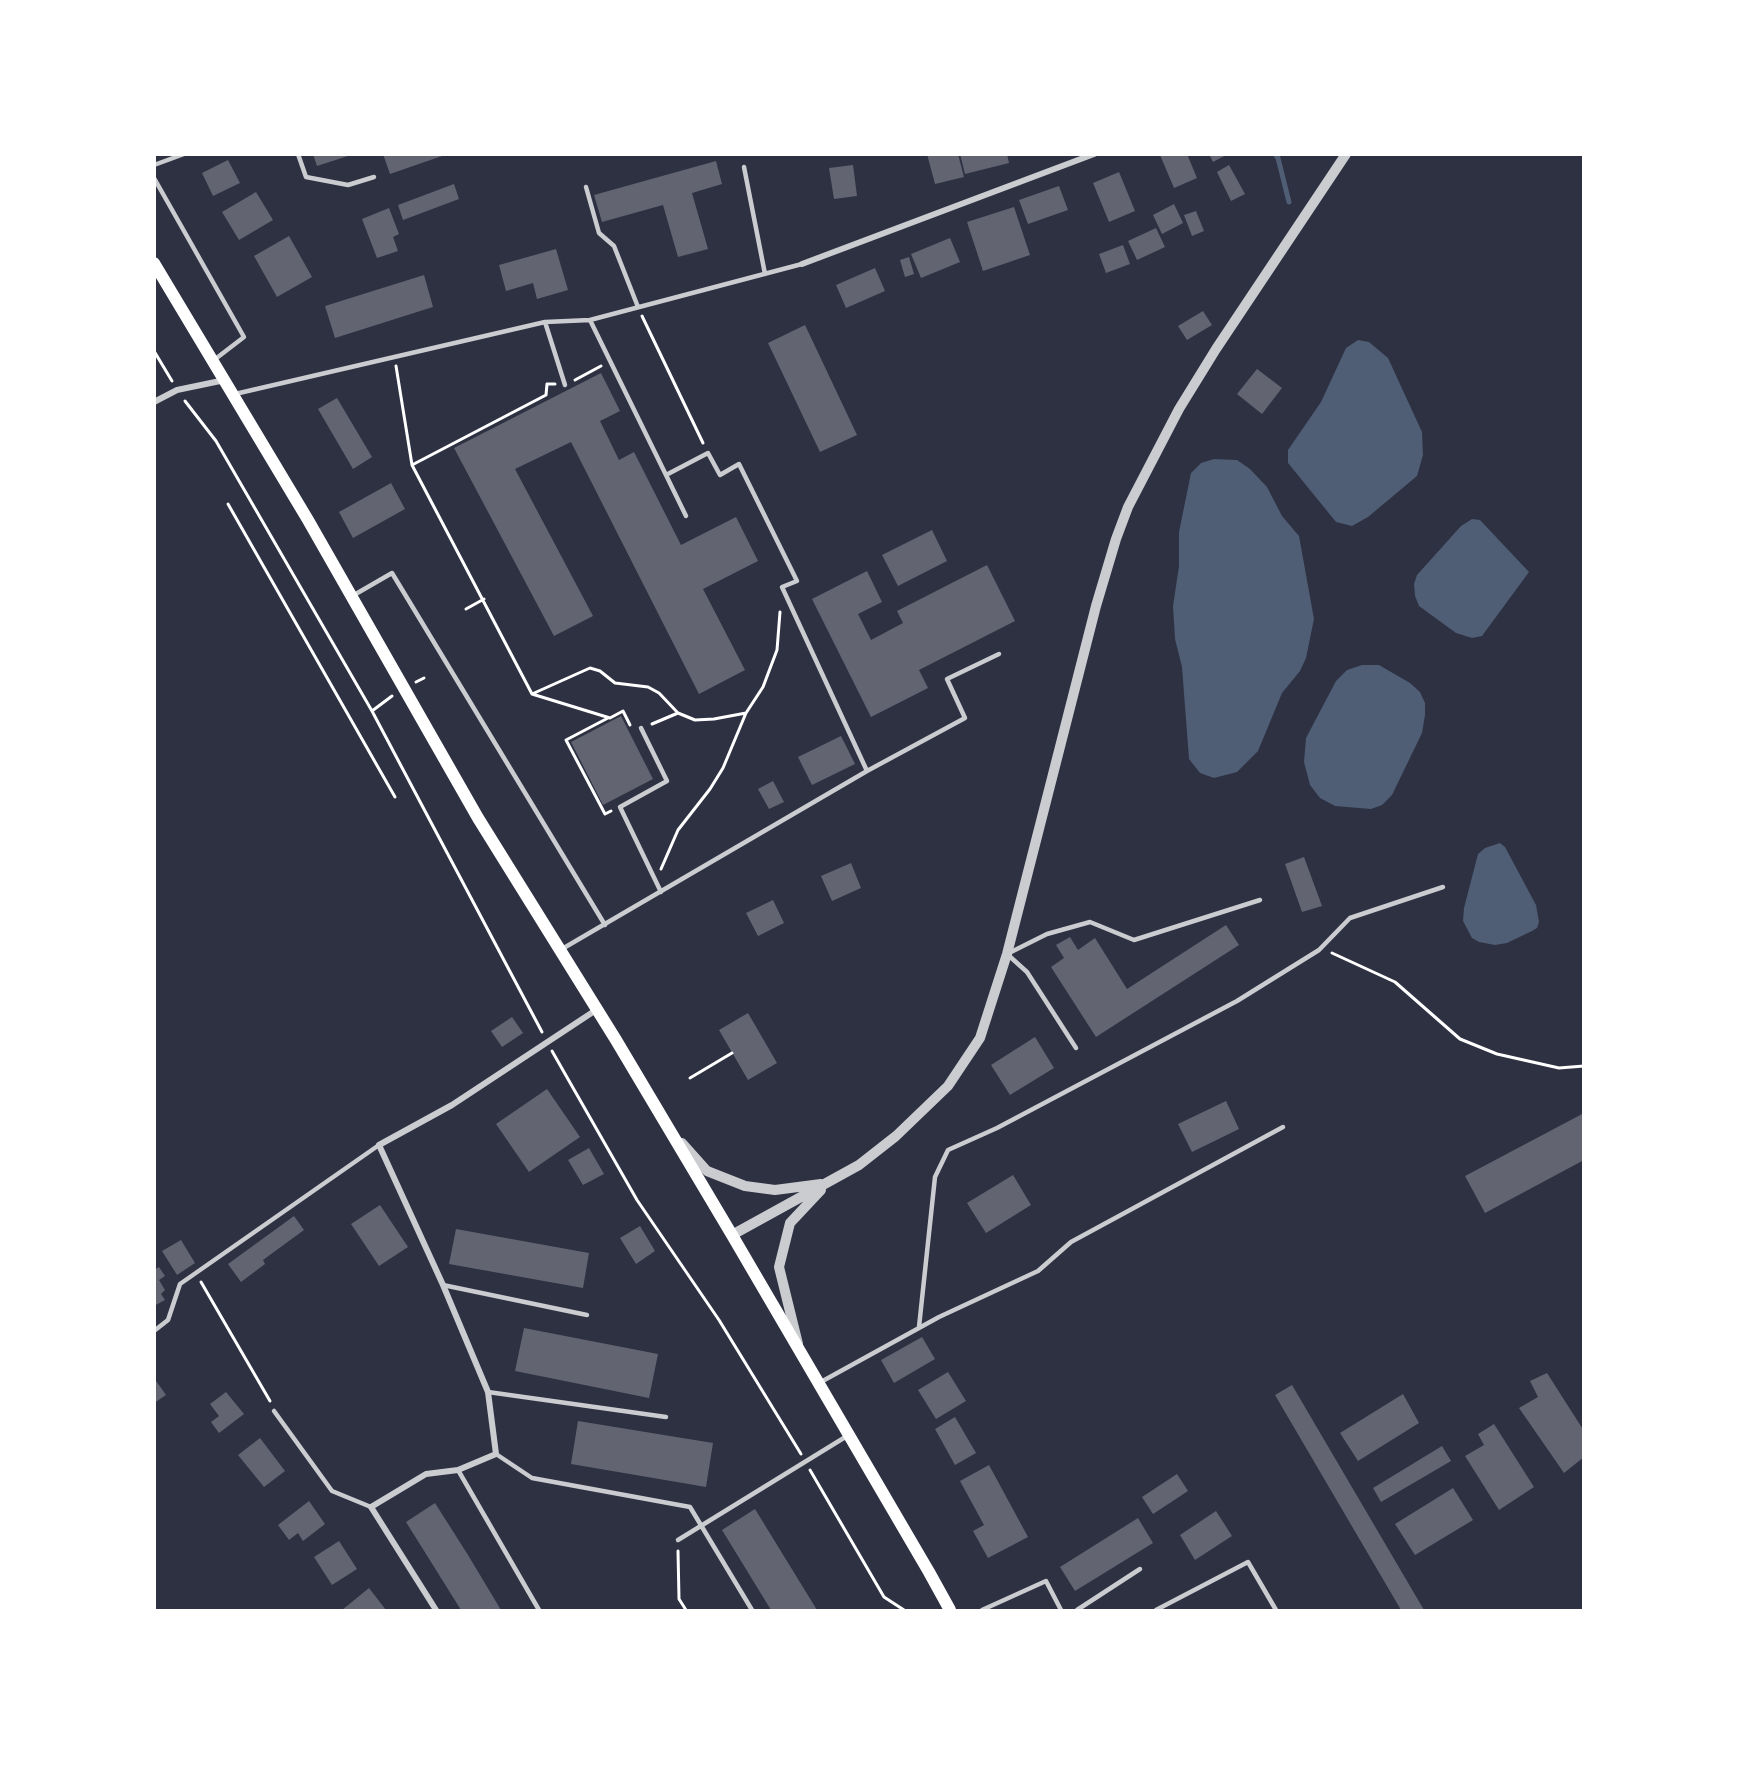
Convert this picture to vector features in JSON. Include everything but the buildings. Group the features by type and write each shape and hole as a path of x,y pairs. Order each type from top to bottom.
{"main road":[{"path":"154,263 235,395 478,818 560,950 800,1350 950,1611"}],"street":[{"path":"802,264 1094,154"},
{"path":"732,1236 859,1165 896,1136 948,1086 980,1038 1007,954 1096,606 1128,507 1179,409 1216,349 1346,154"},
{"path":"154,402 177,390 226,380"},
{"path":"436,1611 371,1507 426,1474 458,1470 496,1454 488,1392 443,1285 379,1145 452,1106 596,1010"},
{"path":"665,1124 706,1172 745,1186 775,1190 827,1183"},
{"path":"800,1350 779,1267 790,1223 827,1183"}],"lane":[{"path":"154,165 184,154"},
{"path":"298,154 306,177 348,185 374,177"},
{"path":"744,167 765,274"},
{"path":"154,178 244,337 214,360"},
{"path":"586,187 599,233 614,246 638,307"},
{"path":"235,395 545,322 590,320 802,264"},
{"path":"590,320 686,516"},
{"path":"545,322 565,385"},
{"path":"666,475 708,453 720,475 739,464 796,580 782,587 867,771"},
{"path":"352,596 392,573 605,925"},
{"path":"560,950 867,771 965,718 947,679 999,654"},
{"path":"642,728 667,781 620,807 661,892"},
{"path":"920,1327 935,1177 948,1149 998,1128 1237,1001 1319,950 1350,918 1443,887"},
{"path":"1076,1048 1027,972 1007,954 1047,934 1090,922 1134,940 1260,900"},
{"path":"818,1384 920,1327 1038,1270 1071,1242 1283,1127"},
{"path":"154,1331 168,1320 180,1284 379,1145"},
{"path":"443,1285 587,1315"},
{"path":"488,1392 666,1417"},
{"path":"274,1411 333,1491 371,1507"},
{"path":"678,1540 849,1434"},
{"path":"496,1454 532,1478 690,1507 752,1611"},
{"path":"458,1470 539,1611"},
{"path":"1156,1611 1248,1562 1276,1611"},
{"path":"1077,1611 1140,1569"},
{"path":"982,1611 1046,1581 1061,1611"}],"path":[{"path":"638,307 708,453"},
{"path":"154,351 177,390 216,441 372,711 548,1043 637,1200 719,1320 884,1597 904,1611"},
{"path":"395,358 412,465 532,694 610,718"},
{"path":"412,465 546,395 547,384 565,385 611,362"},
{"path":"228,504 395,797"},
{"path":"661,892 661,869 678,830 710,789 723,768 746,713 764,687 777,650 782,587"},
{"path":"466,609 484,599"},
{"path":"532,694 590,669 600,671 615,683 648,687 659,693 678,713 695,720 746,713"},
{"path":"620,807 605,814 566,740 622,711 634,732 678,713"},
{"path":"1319,950 1334,954 1395,982 1460,1039 1497,1054 1559,1068 1584,1066"},
{"path":"690,1078 732,1053"},
{"path":"196,1273 268,1395 274,1411"},
{"path":"678,1540 679,1599 686,1611"}],"water":[{"path":"1358,340 1369,342 1388,358 1422,432 1423,455 1417,476 1368,517 1352,526 1336,522 1288,463 1288,450 1321,402 1346,348"},
{"path":"1214,459 1237,460 1250,469 1267,487 1282,516 1299,536 1314,619 1306,658 1300,671 1282,693 1258,751 1237,772 1214,778 1200,773 1189,759 1182,667 1175,639 1173,606 1179,566 1179,532 1191,473 1201,463"},
{"path":"1472,519 1480,520 1529,572 1482,636 1472,638 1456,633 1419,606 1414,584 1417,575 1461,526"},
{"path":"1362,665 1379,665 1410,683 1420,692 1425,703 1422,733 1392,795 1382,805 1371,809 1335,806 1320,798 1310,785 1304,762 1306,738 1336,681 1347,670"},
{"path":"1500,843 1505,847 1536,905 1539,922 1537,928 1532,931 1507,943 1495,945 1472,938 1463,921 1464,908 1478,854 1485,848"}],"waterway":[{"path":"1275,154 1289,202"}]}
